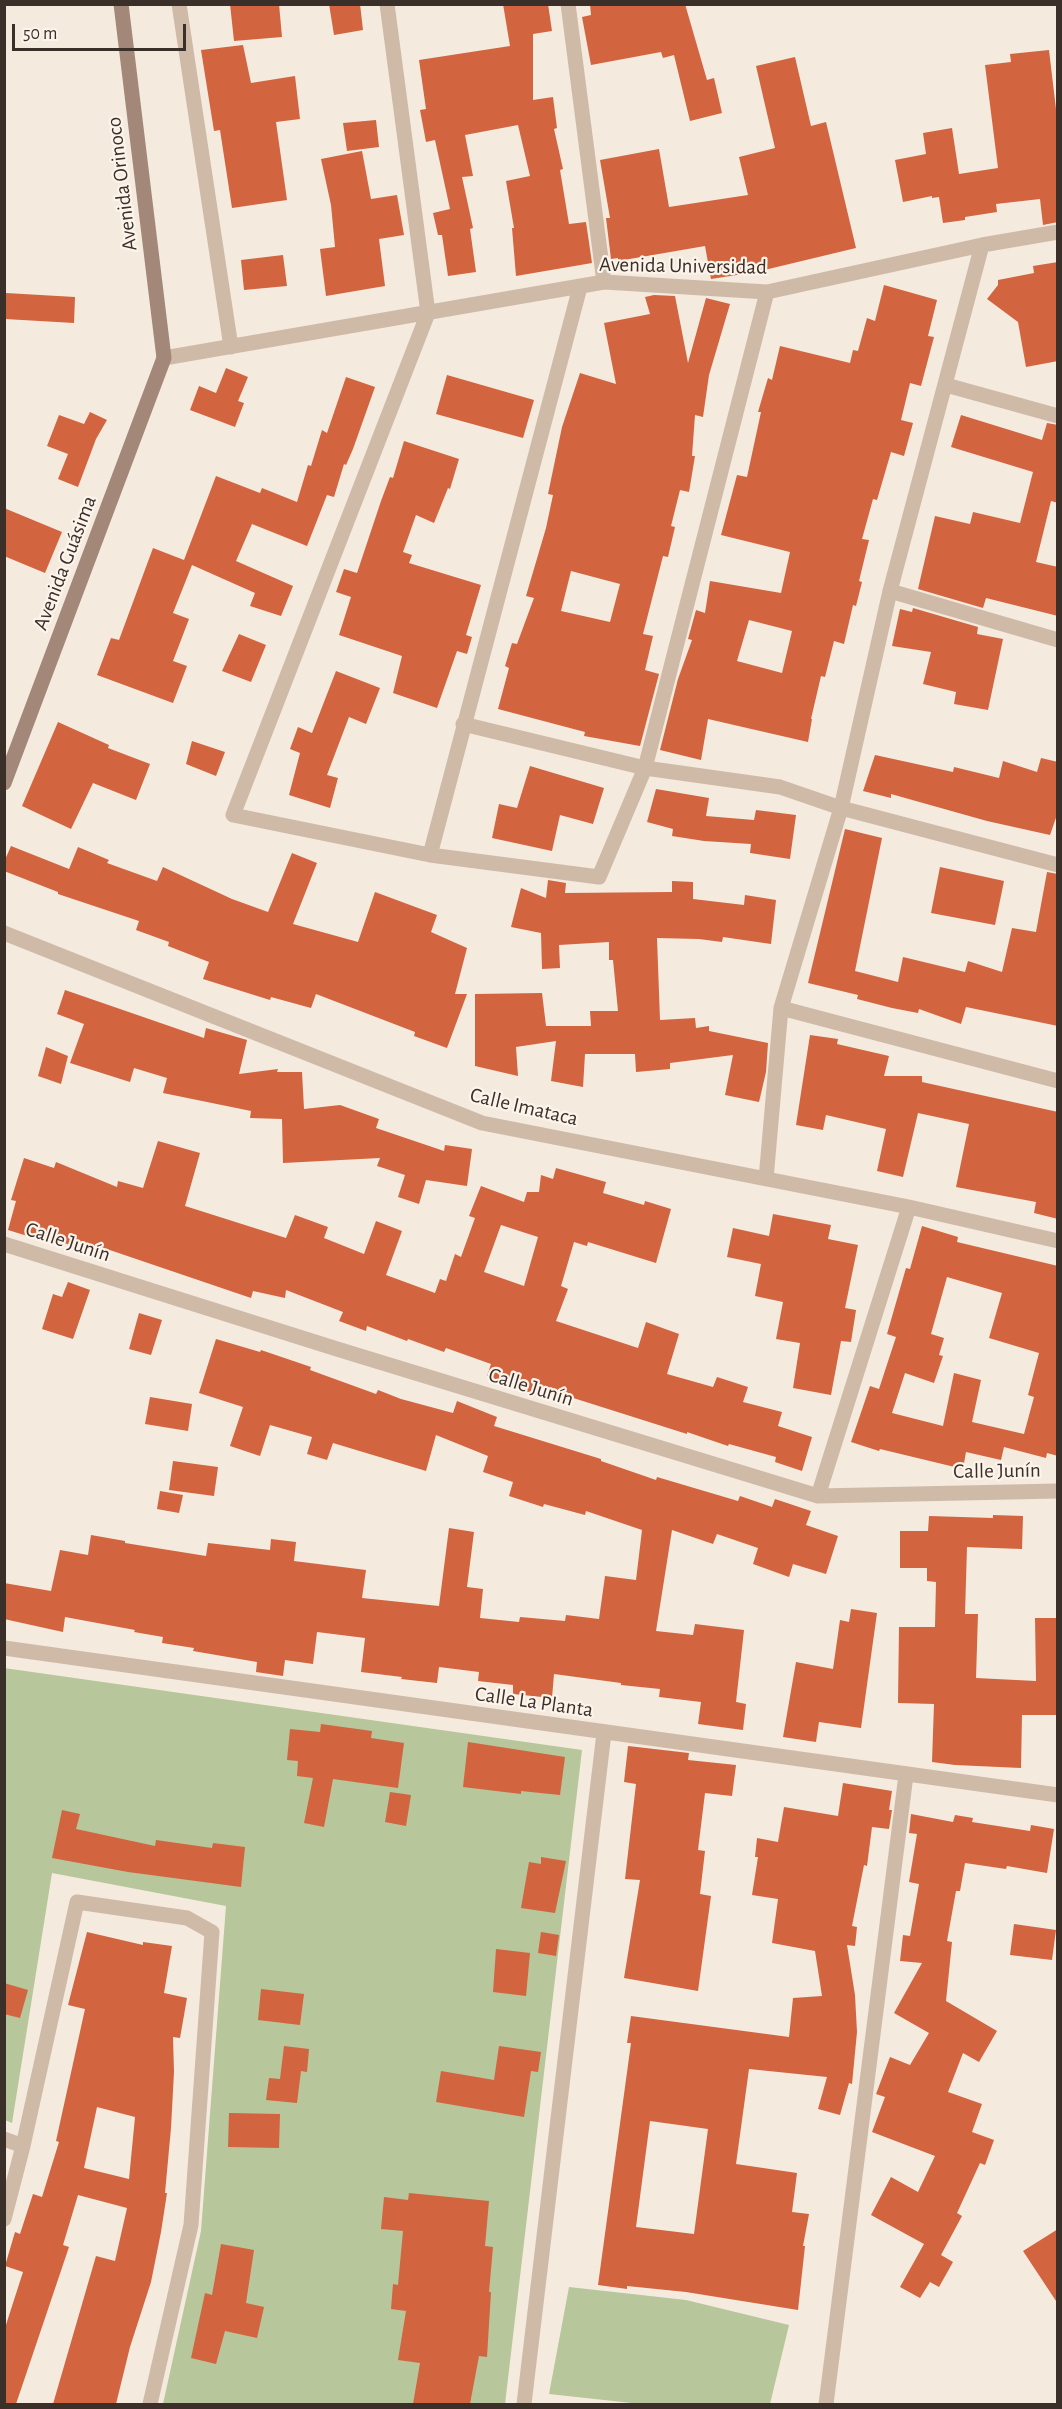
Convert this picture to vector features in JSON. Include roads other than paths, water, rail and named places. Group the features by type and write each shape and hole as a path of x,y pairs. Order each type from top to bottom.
{"main road":[{"name":"Avenida Orinoco","path":"121,4 164,358"},
{"name":"Avenida Guásima","path":"4,783 164,358"}],"street":[{"path":"179,4 231,347"},
{"path":"387,4 428,313 234,815 430,855 599,877 645,768 767,292"},
{"path":"568,4 604,282"},
{"name":"Avenida Universidad","path":"164,358 604,282 767,292 982,245 1058,232"},
{"path":"766,1179 781,1008 841,808 890,591 982,245"},
{"path":"430,855 580,287"},
{"path":"946,385 1058,416"},
{"path":"890,591 1058,640"},
{"path":"463,724 645,768 780,787 841,808 1058,865"},
{"name":"Calle Imataca","path":"4,933 482,1123 909,1207 1058,1241"},
{"path":"781,1008 1058,1081"},
{"path":"818,1496 909,1207"},
{"name":"Calle Junín","path":"4,1244 337,1349 818,1496 1058,1491"},
{"name":"Calle La Planta","path":"4,1648 1058,1795"},
{"path":"524,2404 604,1733"},
{"path":"826,2404 906,1774"},
{"path":"4,2219 23,2146 77,1902 187,1918 212,1932 191,2225 150,2404"},
{"path":"4,2139 23,2146"}]}
